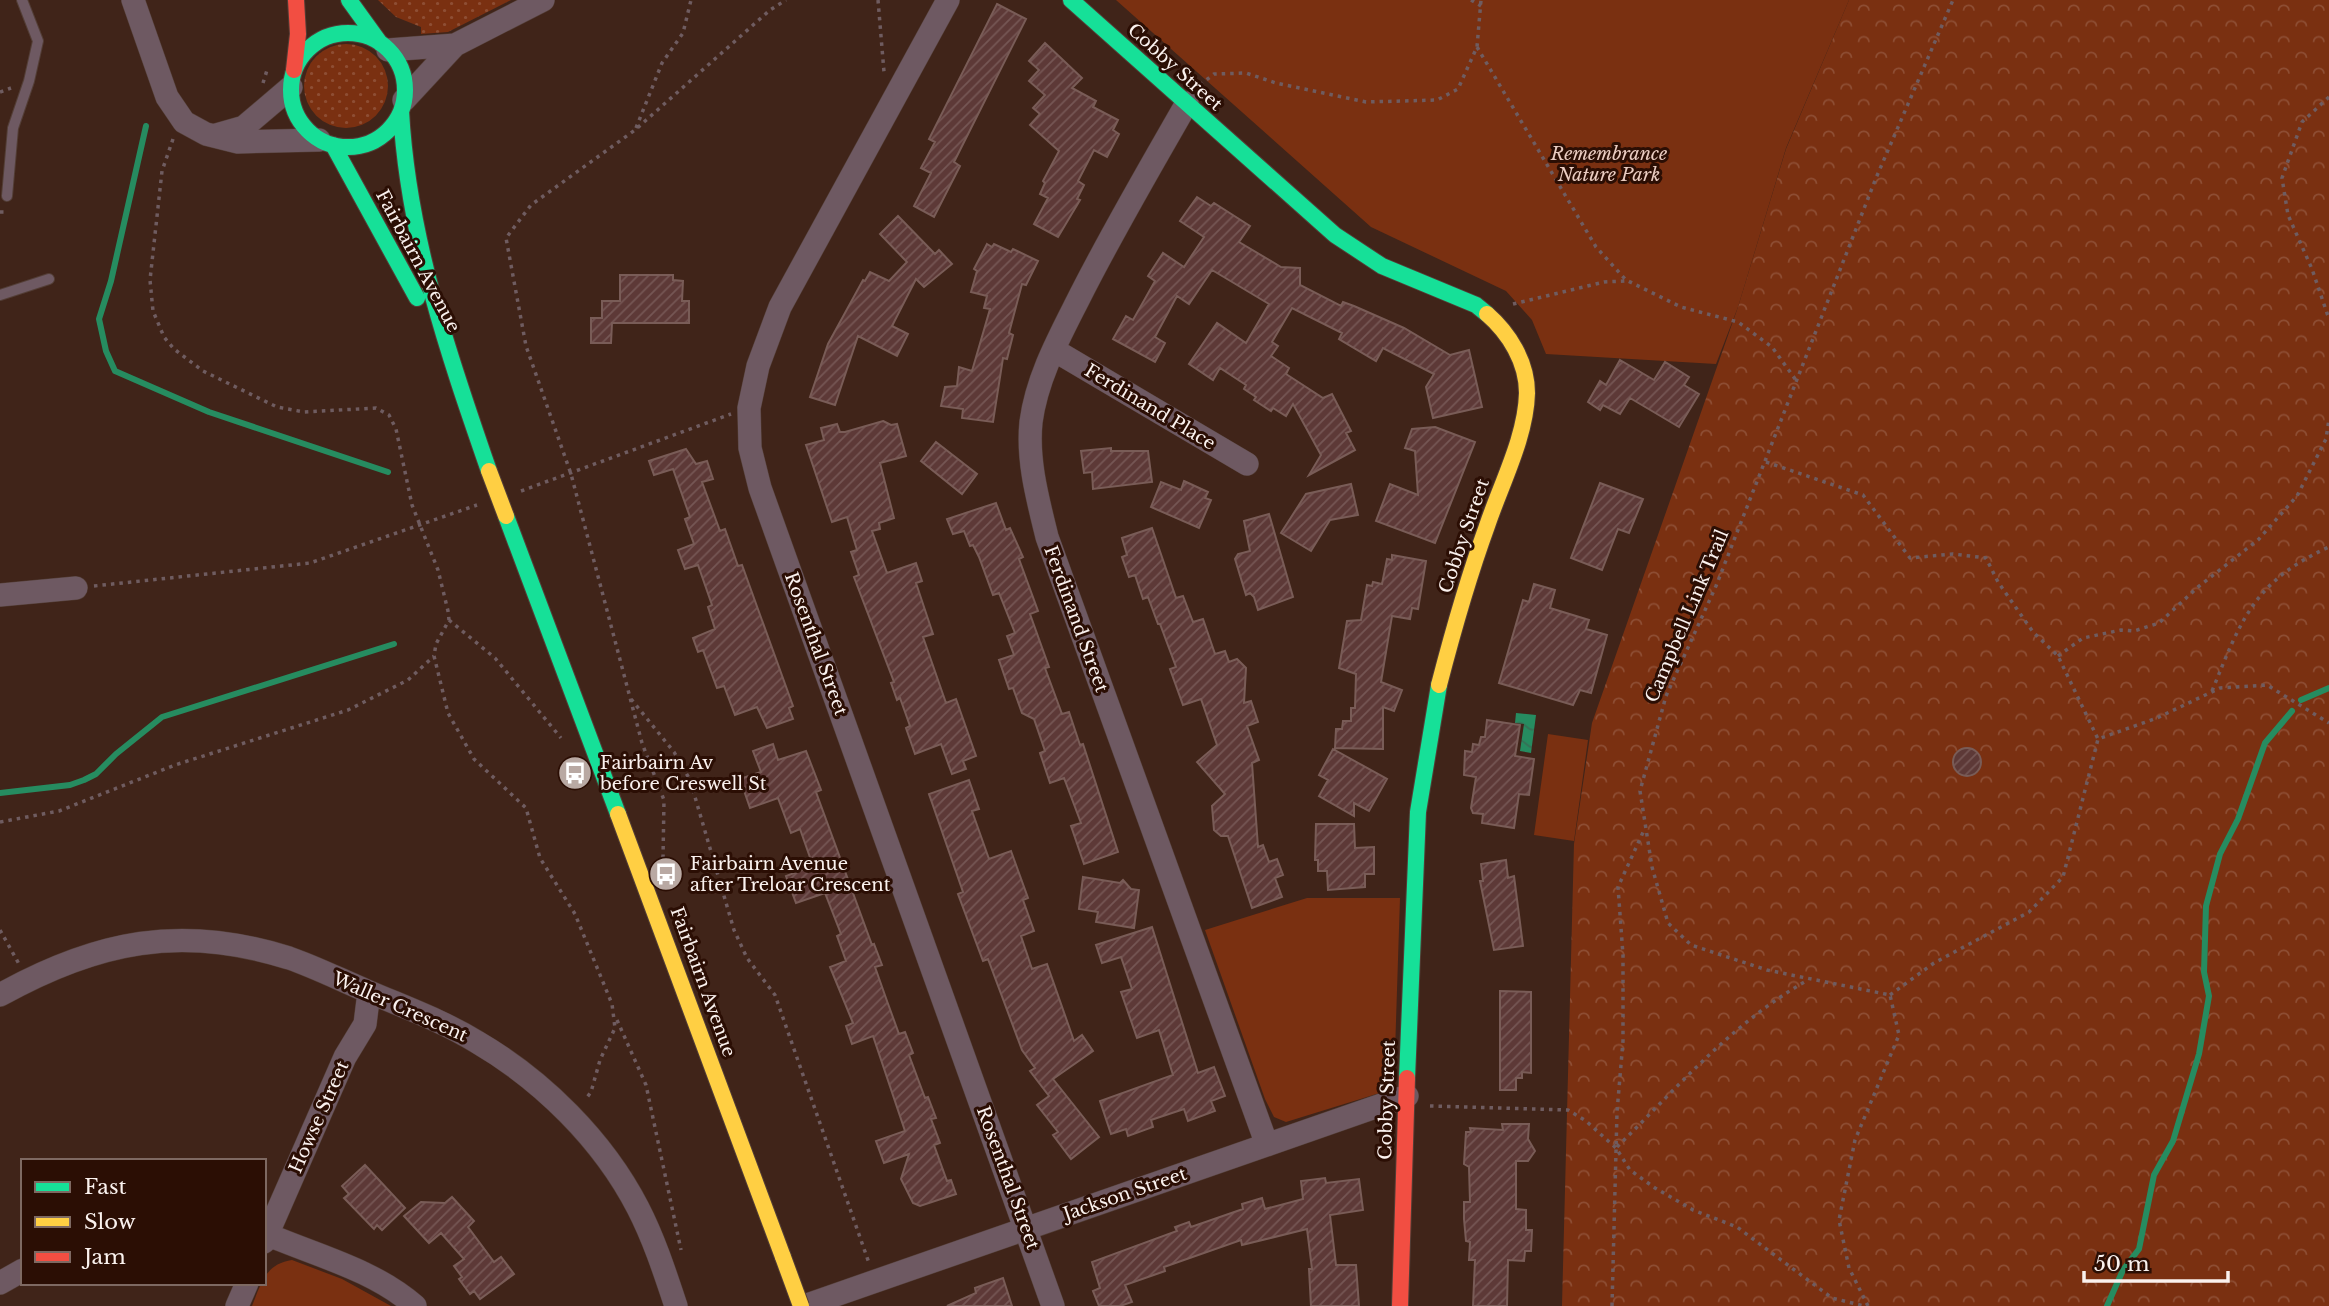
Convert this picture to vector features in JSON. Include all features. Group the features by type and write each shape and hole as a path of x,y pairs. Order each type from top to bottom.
{"main road":[{"path":"296,0 298,34 292,79 297,117 326,143 350,147 371,142 392,126 402,105 401,71 349,0"},
{"name":"Cobby Street","path":"1071,0 1335,235 1382,266 1476,305 1500,326 1519,355 1527,391 1522,425 1465,588 1438,687 1419,812 1400,1306"},
{"path":"292,79 309,48 326,37 353,33 384,47"},
{"name":"Fairbairn Avenue","path":"402,105 404,176 412,227 433,308 489,471 803,1306"},
{"name":"Fairbairn Avenue","path":"326,143 435,331 464,398"}],"street":[{"path":"133,0 167,97 184,122 213,135 245,143 326,143"},
{"path":"402,105 455,45 542,0"},
{"name":"Rosenthal Street","path":"948,0 780,307 758,366 750,408 750,448 760,488 1054,1306"},
{"path":"384,47 455,45"},
{"path":"213,135 244,127 262,114 292,79"},
{"name":"Ferdinand Street","path":"1187,103 1112,234 1054,350 1042,380 1031,423 1032,475 1047,537 1267,1144"},
{"name":"Ferdinand Place","path":"1054,350 1247,464"},
{"path":"0,595 76,588"},
{"name":"Waller Crescent","path":"0,995 40,972 99,953 158,940 187,939 230,943 290,959 442,1023 479,1043 546,1091 601,1153 637,1205 657,1250 676,1306"},
{"name":"Howse Street","path":"266,1235 345,1057 366,1024 369,992"},
{"name":"Jackson Street","path":"803,1306 1267,1144 1407,1101"},
{"path":"266,1237 340,1262 403,1296 415,1306"},
{"path":"0,1283 21,1271"},
{"path":"237,1306 246,1285"}],"lane":[{"path":"7,196 13,128 29,81 38,41 22,0"},
{"path":"0,295 49,279"}],"path":[{"path":"635,130 662,63 683,33 691,0"},
{"path":"667,868 662,857 665,814 660,785 644,750 571,474 526,346 506,238 531,205 635,130 770,10 786,0"},
{"path":"878,0 885,85"},
{"path":"1471,0 1482,6"},
{"path":"1187,103 1196,88 1214,74 1246,73 1276,83 1366,102 1437,100 1458,89 1477,47 1481,0"},
{"name":"Campbell Link Trail","path":"1890,995 1767,970 1691,945 1668,923 1652,867 1640,791 1666,696 1716,586 1798,383 1876,178 1953,0"},
{"path":"1477,47 1596,247 1626,281 1681,307 1738,322 1772,347 1798,383"},
{"path":"262,114 254,103 268,64"},
{"path":"2329,97 2302,122 2282,178 2288,215 2312,269 2329,319"},
{"path":"184,122 170,143 164,162 150,280 153,310 164,337 174,349 203,371 277,407 304,412 376,408 389,415 400,442 412,505 438,570 449,621 495,658 566,744"},
{"path":"0,212 10,212"},
{"path":"1501,307 1604,282 1626,281"},
{"path":"520,491 742,410"},
{"path":"2058,656 2083,638 2121,630 2134,631 2159,624 2198,586 2259,540 2297,496 2326,439 2329,419"},
{"path":"1766,462 1863,495 1910,558 1953,554 1986,558 1998,582 2033,632 2058,656 2098,739 2063,877 2029,912 1934,963 1890,995 1899,1035 1856,1140 1839,1220 1849,1268 1866,1306"},
{"path":"76,588 310,563 482,504"},
{"path":"2211,692 2238,629 2257,596 2306,557 2329,547"},
{"path":"449,621 436,644 434,656 448,713 466,748 526,808 540,858 575,914 646,1085 682,1253"},
{"path":"0,822 59,811 175,765 348,710 408,680 434,656"},
{"path":"2098,739 2157,718 2220,688 2267,685 2329,723"},
{"path":"630,698 674,752 690,780 734,930 747,958 775,995 871,1269"},
{"path":"1612,1306 1616,1149 1623,1041 1623,955 1618,887 1645,827"},
{"path":"0,929 23,971"},
{"path":"1616,1149 1733,1030 1769,1001 1809,979"},
{"path":"581,1103 591,1092 600,1060 615,1028 616,1017"},
{"path":"1407,1101 1568,1110 1586,1121 1616,1149 1630,1170 1655,1188 1692,1210 1737,1227 1832,1298 1866,1306"}],"green space":[{"path":"378,0 511,0 448,32 421,34 421,27 396,17"},
{"name":"Remembrance Nature Park","path":"1116,0 1849,0 1786,148 1738,307 1716,364 1546,354 1532,320 1506,291 1371,227"},
{"path":"1849,0 2329,0 2329,1306 1562,1306 1574,844 1592,723 1738,307 1786,149"},
{"path":"346,44 362,47 376,56 385,70 388,86 385,102 376,116 362,125 346,128 330,125 316,116 307,102 304,86 307,70 316,56 330,47"},
{"path":"1548,734 1588,740 1574,841 1534,835"},
{"path":"1307,898 1400,898 1394,1083 1383,1092 1286,1122 1274,1117 1265,1099 1205,930"},
{"path":"292,1260 342,1279 391,1306 252,1306 260,1285 266,1285 266,1275 283,1262"}],"water":[{"path":"1516,713 1536,715 1531,753 1520,751 1524,724 1515,723"}],"building":[{"path":"997,4 1026,19 954,162 960,166 934,217 914,206 931,173 921,168 935,142 929,139"},
{"path":"1045,43 1082,78 1072,88 1096,101 1093,107 1118,120 1113,130 1119,134 1107,157 1094,150 1078,181 1084,185 1077,199 1080,200 1058,237 1034,224 1048,198 1040,194 1045,183 1043,181 1059,151 1030,125 1040,114 1033,108 1045,95 1029,81 1039,70 1029,61"},
{"path":"1197,197 1211,206 1214,203 1250,226 1239,242 1281,267 1300,268 1300,285 1341,306 1343,302 1404,328 1450,355 1469,350 1482,407 1433,418 1426,387 1434,374 1383,348 1376,361 1339,339 1342,333 1292,308 1272,342 1278,346 1271,356 1289,368 1286,374 1323,398 1332,394 1351,431 1346,433 1355,450 1309,475 1321,455 1293,404 1286,416 1273,408 1271,411 1254,400 1256,397 1244,389 1246,385 1220,368 1213,380 1189,364 1217,323 1246,343 1269,304 1212,270 1189,304 1177,296 1155,337 1165,343 1155,362 1113,339 1126,316 1133,320 1155,281 1148,276 1163,253 1184,267 1204,237 1180,221"},
{"path":"898,216 935,254 939,250 952,264 924,287 916,279 892,326 908,334 897,356 858,336 835,405 810,397 828,344 863,280 865,281 870,272 889,281 907,262 880,234"},
{"path":"987,244 992,247 994,244 1011,252 1013,249 1038,261 1026,285 1022,284 1009,333 1013,335 1007,359 1003,358 993,422 962,418 963,409 941,406 945,387 957,386 959,367 972,371 990,309 984,308 987,296 971,292 977,271 974,269"},
{"path":"620,275 673,275 673,280 683,281 682,301 689,301 689,323 612,323 611,343 591,343 591,318 602,318 602,301 620,301"},
{"path":"1620,360 1654,380 1665,362 1689,377 1684,385 1699,394 1679,427 1630,398 1620,414 1603,405 1600,410 1588,402 1600,381 1606,385"},
{"path":"883,421 891,425 897,424 906,456 880,463 894,518 879,523 880,529 872,531 887,573 916,563 922,581 916,583 933,634 923,637 946,703 956,699 976,756 963,761 966,769 952,774 941,744 915,754 906,728 910,726 900,698 897,700 891,683 894,682 854,577 859,575 851,552 857,550 847,517 832,522 806,445 824,440 821,428 837,424 840,432 845,432"},
{"path":"1435,427 1475,442 1435,543 1376,521 1390,484 1418,495 1415,451 1405,448 1412,429"},
{"path":"936,442 977,474 962,494 921,461"},
{"path":"1111,448 1111,451 1148,451 1152,482 1093,489 1092,472 1084,473 1081,451"},
{"path":"686,449 696,464 707,461 713,479 702,482 720,531 725,529 738,566 742,565 793,706 789,708 793,719 767,728 757,707 735,715 724,686 717,688 703,650 698,652 693,638 715,629 708,607 712,605 698,565 685,569 678,550 694,544 685,519 690,517 673,469 654,475 649,461"},
{"path":"1184,481 1208,492 1205,498 1211,500 1199,528 1151,507 1161,482 1181,490"},
{"path":"1600,483 1643,499 1629,533 1618,529 1602,570 1571,558"},
{"path":"1351,484 1358,515 1330,520 1311,551 1281,533 1306,494"},
{"path":"996,503 1006,530 1010,528 1023,557 1019,559 1038,611 1030,614 1049,667 1045,668 1062,714 1069,712 1080,745 1083,744 1118,852 1084,864 1071,826 1081,823 1064,778 1050,783 1040,753 1045,751 1034,719 1022,713 1013,688 1009,689 999,660 1014,655 1007,636 1015,633 999,593 993,595 973,545 970,546 964,531 953,534 947,519"},
{"path":"1269,514 1293,597 1258,610 1254,597 1250,593 1246,595 1235,559 1238,554 1250,551 1244,521"},
{"path":"1152,528 1176,598 1183,596 1193,622 1203,619 1215,654 1225,651 1229,662 1237,659 1246,668 1244,703 1251,701 1258,722 1247,726 1259,760 1252,763 1258,847 1263,845 1269,862 1277,859 1283,875 1275,878 1282,897 1252,908 1228,836 1221,836 1214,830 1212,806 1225,794 1197,762 1217,745 1201,699 1183,705 1170,669 1176,667 1160,624 1148,597 1143,599 1135,575 1129,577 1122,557 1127,555 1122,538"},
{"path":"1392,555 1426,561 1418,609 1412,608 1410,619 1392,616 1381,682 1402,690 1394,711 1383,707 1383,749 1335,748 1336,729 1342,729 1343,721 1351,721 1351,708 1355,708 1356,674 1339,668 1347,621 1361,620 1367,585 1372,586 1373,582 1382,584 1387,559 1392,560"},
{"path":"1534,584 1555,590 1550,608 1589,620 1586,629 1607,635 1591,693 1580,690 1573,705 1499,683 1523,600 1529,602"},
{"path":"1487,720 1520,725 1515,756 1534,759 1529,795 1519,794 1514,828 1482,823 1483,814 1473,813 1471,808 1476,777 1464,775 1465,751 1472,752 1473,744 1479,745 1481,737 1485,737"},
{"path":"773,744 778,760 806,751 821,790 816,792 872,945 874,944 882,965 875,967 887,1001 899,1034 905,1032 913,1053 909,1055 925,1098 928,1097 936,1118 931,1119 940,1143 934,1145 947,1181 951,1180 956,1194 920,1206 913,1203 901,1179 909,1154 884,1163 876,1141 905,1131 873,1036 852,1044 846,1026 853,1023 830,967 846,961 837,936 841,934 825,893 796,903 786,876 813,866 800,829 791,833 778,798 750,808 740,779 761,772 753,751"},
{"path":"1967,748 1977,752 1981,762 1977,772 1967,776 1957,772 1953,762 1957,752"},
{"path":"1333,749 1387,779 1369,811 1354,803 1354,816 1319,796 1328,780 1319,775"},
{"path":"969,780 979,809 972,811 989,859 1011,851 1028,898 1023,900 1034,931 1021,936 1032,969 1047,964 1074,1041 1082,1035 1093,1051 1053,1079 1099,1137 1071,1159 1053,1135 1058,1132 1037,1105 1049,1096 1030,1071 1035,1068 1022,1050 988,959 983,961 958,894 963,892 929,794"},
{"path":"1316,824 1354,824 1355,848 1374,847 1374,874 1365,874 1365,887 1328,890 1327,871 1318,871 1318,860 1315,860"},
{"path":"1506,860 1508,878 1514,876 1523,946 1494,950 1480,881 1483,881 1481,864"},
{"path":"1083,877 1120,883 1123,880 1131,889 1139,890 1134,928 1096,922 1098,912 1079,909"},
{"path":"1152,927 1198,1073 1214,1067 1225,1096 1211,1101 1215,1111 1188,1121 1184,1109 1151,1120 1153,1127 1128,1136 1126,1129 1111,1134 1100,1101 1173,1075 1159,1030 1137,1038 1121,992 1132,989 1121,957 1102,963 1096,945"},
{"path":"1500,991 1531,992 1531,1073 1522,1072 1522,1078 1516,1078 1516,1090 1500,1090"},
{"path":"1502,1124 1529,1124 1528,1139 1535,1151 1528,1161 1516,1161 1516,1209 1526,1210 1526,1230 1532,1230 1531,1251 1525,1251 1524,1261 1508,1260 1507,1306 1473,1306 1475,1260 1469,1260 1470,1242 1466,1241 1464,1219 1464,1202 1470,1202 1469,1167 1464,1164 1466,1132 1471,1132 1470,1128 1503,1130"},
{"path":"365,1165 405,1208 382,1230 377,1225 374,1229 344,1198 349,1194 342,1186"},
{"path":"1325,1178 1326,1183 1359,1179 1363,1210 1330,1215 1336,1265 1356,1265 1359,1306 1311,1306 1309,1269 1312,1269 1307,1229 1242,1245 1241,1240 1164,1267 1165,1271 1125,1285 1132,1302 1120,1306 1099,1306 1093,1291 1100,1288 1092,1262 1177,1231 1175,1227 1189,1222 1191,1227 1243,1209 1242,1204 1262,1198 1265,1209 1303,1199 1301,1181"},
{"path":"452,1197 474,1221 468,1227 494,1262 501,1257 514,1274 480,1299 474,1291 470,1294 459,1279 462,1277 454,1266 464,1259 441,1233 429,1243 404,1216 421,1202 445,1203"},
{"path":"1003,1278 1012,1306 947,1306 976,1293 975,1288"}],"waterway":[{"path":"146,126 111,281 99,319 106,351 115,371 209,412 388,472"},
{"path":"0,793 70,785 84,780 96,774 162,717 394,644"},
{"path":"2301,700 2329,688"},
{"path":"2107,1306 2123,1270 2139,1249 2154,1175 2173,1141 2199,1054 2209,996 2204,972 2206,906 2220,854 2238,819 2265,743 2292,711"}],"traffic: fast":[{"path":"349,0 380,43"},
{"path":"1071,0 1335,235 1382,266 1476,305 1487,314"},
{"path":"348,33 370,37 388,50 401,68 405,90 401,112 388,130 370,143 348,147 326,143 308,130 295,112 291,90 295,68 308,50 326,37 348,33"},
{"path":"401,111 405,158 421,249 445,338 489,471"},
{"path":"333,145 417,298"},
{"path":"506,516 618,814"},
{"path":"1407,1078 1418,812 1439,685"}],"traffic: slow":[{"path":"1439,685 1467,585 1518,443 1526,410 1526,381 1520,359 1503,330 1487,314"},
{"path":"489,471 506,516"},
{"path":"618,814 783,1257"},
{"path":"783,1257 801,1306"}],"traffic: jam":[{"path":"294,70 298,34 296,0"},
{"path":"1400,1306 1407,1078"}],"place":[{"name":"Fairbairn Av before Creswell St","path":"575,773"},
{"name":"Fairbairn Avenue after Treloar Crescent","path":"666,874"}]}
